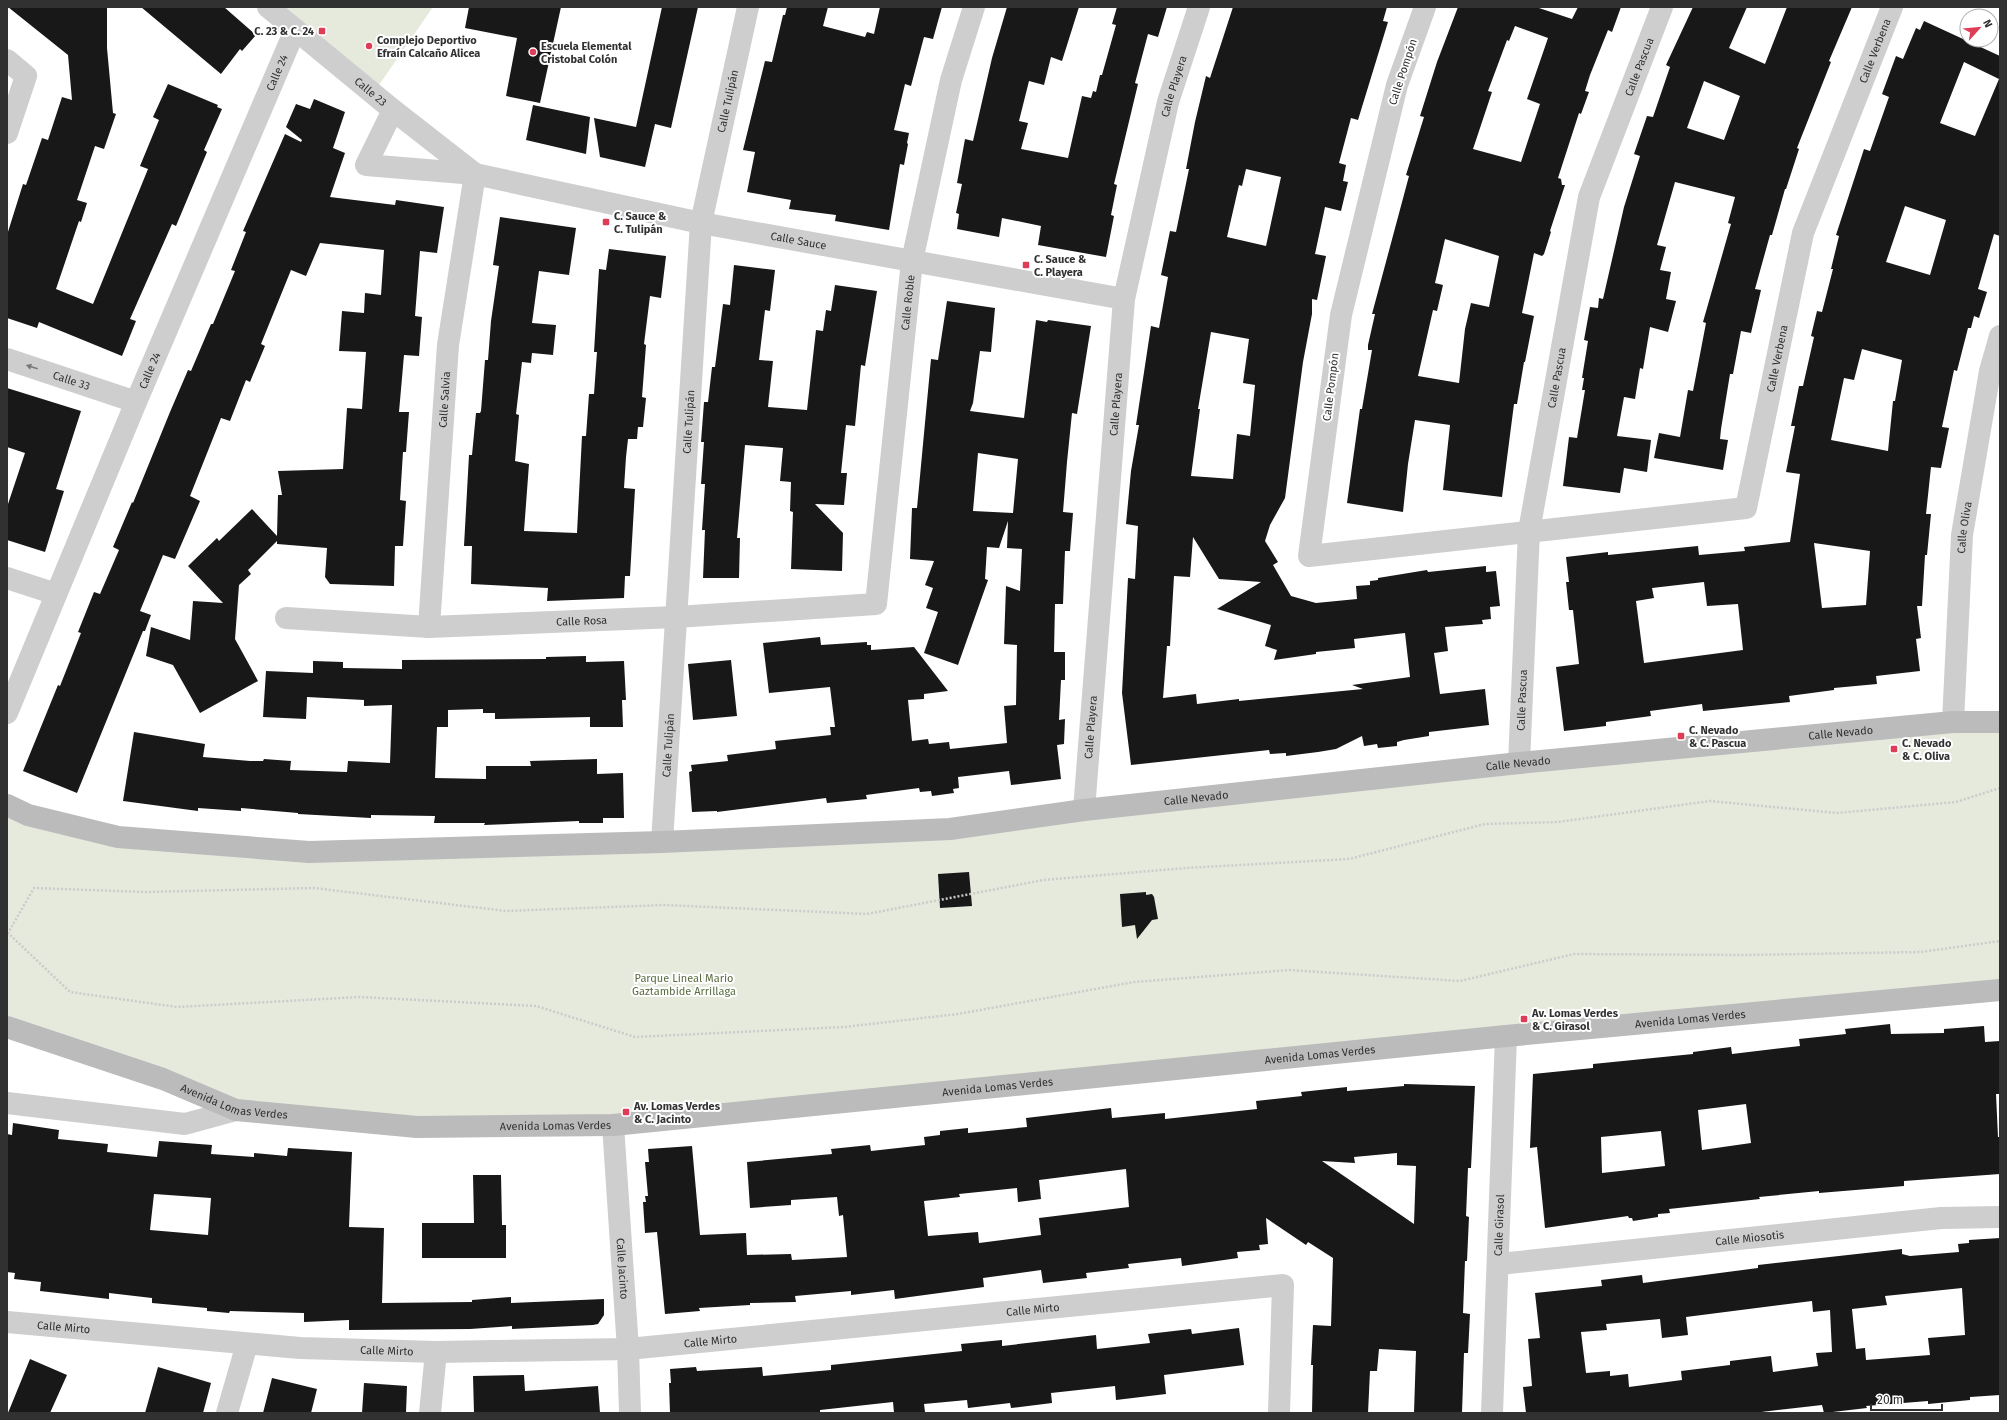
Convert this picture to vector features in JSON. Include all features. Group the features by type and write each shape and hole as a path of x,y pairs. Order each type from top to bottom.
{"street":[{"name":"Calle 23","path":"268,7 393,110 475,174"},
{"name":"Calle Tulipán","path":"662,842 701,223 748,7"},
{"name":"Calle Roble","path":"876,604 912,261 951,80 974,7"},
{"name":"Calle Playera","path":"1084,810 1124,299 1168,102 1199,7"},
{"name":"Calle Pompón","path":"1425,7 1397,85 1340,315 1309,556 1529,531"},
{"name":"Calle Pascua","path":"1519,763 1529,531 1589,197 1662,7"},
{"name":"Calle Verbena","path":"1529,531 1746,508 1803,233 1892,7"},
{"name":"Calle 24","path":"7,713 136,402 295,30"},
{"path":"7,60 26,76 7,133"},
{"name":"Calle Sauce","path":"393,110 366,165 475,174 701,223 1124,299"},
{"name":"Calle Salvia","path":"429,627 448,344 475,174"},
{"name":"Calle Oliva","path":"1952,722 1962,535 1990,370 2000,336"},
{"name":"Calle 33","path":"7,359 136,402"},
{"path":"7,578 56,594"},
{"name":"Calle Rosa","path":"286,618 429,627 676,617 876,604"},
{"name":"Calle Nevado","path":"7,805 28,815 118,837 309,852 662,842 950,829 1084,810 1519,763 1952,722 2000,722"},
{"name":"Avenida Lomas Verdes","path":"7,1027 163,1079 236,1110 417,1127 613,1125 1506,1036 2000,990"},
{"name":"Calle Girasol","path":"1492,1413 1499,1264 1506,1036"},
{"path":"7,1103 185,1124 236,1110"},
{"name":"Calle Jacinto","path":"613,1125 628,1349 630,1413"},
{"name":"Calle Miosotis","path":"1499,1264 1941,1218 2000,1216"},
{"name":"Calle Mirto","path":"7,1322 300,1348 436,1352 628,1349 1283,1284 1279,1413"},
{"path":"227,1413 247,1344"},
{"path":"430,1413 436,1352"}],"path":[{"path":"2000,788 1956,802 1837,813 1710,801 1558,822 1485,824 1349,859 1186,868 1043,880 867,914 664,905 506,911 314,888 146,892 34,888 8,933 70,992 178,1007 360,997 536,1006 635,1037 844,1027 958,1014 1134,982 1289,970 1460,980 1574,954 1744,955 1921,952 2000,941"}],"green space":[{"name":"Complejo Deportivo Efraín Calcaño Alicea","path":"285,7 433,7 379,85"},
{"name":"Parque Lineal Mario Gaztambide Arrillaga","path":"2000,722 2000,990 613,1125 236,1110 7,1029 7,805 28,815 309,852 950,829"}],"building":[{"path":"8,7 107,7 107,48 113,113 116,114 104,149 95,146 77,200 87,203 81,222 79,221 56,289 93,304 148,169 140,166 159,120 153,117 168,84 218,105 217,107 222,109 204,150 207,152 176,226 172,224 130,319 136,321 122,356 39,322 37,328 7,318 7,235 23,184 26,185 42,138 48,140 62,97 72,100 68,55"},
{"path":"141,7 224,7 256,35 242,51 240,49 221,74"},
{"name":"Escuela Elemental Cristobal Colón","path":"469,7 561,7 540,103 506,96 517,38 465,28"},
{"path":"662,7 698,7 671,128 655,124 645,167 600,157 594,118 636,127"},
{"path":"787,7 828,7 823,26 865,37 867,32 874,34 880,7 942,7 933,39 924,37 911,86 905,84 894,130 909,133 904,165 900,164 889,230 835,221 836,215 789,209 791,200 747,192 755,152 743,150 765,61 772,62 783,15 785,15"},
{"path":"1007,7 1079,7 1062,61 1051,57 1044,85 1029,81 1019,121 1028,123 1021,149 1068,158 1082,96 1091,98 1093,91 1096,92 1100,75 1102,75 1116,25 1112,24 1117,7 1167,7 1158,37 1148,34 1135,83 1138,84 1114,184 1117,185 1111,215 1114,216 1106,257 1038,245 1041,226 1002,218 999,237 957,229 959,214 956,213 962,184 957,183 965,139 973,141 992,58"},
{"path":"1233,7 1387,7 1383,21 1388,22 1358,120 1351,118 1339,163 1346,165 1343,181 1348,182 1341,211 1325,207 1315,254 1326,256 1317,300 1312,299 1312,314 1303,362 1285,498 1270,525 1265,541 1278,562 1273,565 1291,596 1316,603 1357,599 1356,586 1370,585 1370,581 1378,580 1378,578 1427,570 1428,572 1486,566 1486,572 1496,571 1500,606 1490,607 1491,619 1482,620 1483,624 1445,627 1448,651 1434,653 1440,694 1485,689 1489,725 1429,732 1429,736 1397,742 1397,746 1378,748 1377,744 1364,746 1362,736 1336,749 1318,752 1286,756 1286,753 1270,754 1269,750 1131,765 1122,693 1128,578 1135,579 1138,526 1126,524 1131,471 1139,425 1136,425 1151,326 1159,328 1168,277 1161,275 1170,231 1176,232 1189,169 1186,169 1195,122 1206,76 1210,78","holes":["1246,169 1281,177 1266,246 1227,237 1239,185 1242,186","1211,332 1249,339 1243,383 1255,385 1250,436 1237,434 1233,479 1191,476 1200,409 1198,409","1193,537 1219,579 1261,582 1217,609 1271,625 1265,646 1277,650 1274,660 1316,654 1316,652 1355,648 1354,639 1405,633 1410,677 1352,685 1363,689 1239,701 1239,699 1197,704 1196,694 1163,698 1167,646 1170,646 1174,576 1190,577"]},
{"path":"1458,7 1536,7 1572,19 1578,7 1621,7 1612,32 1608,30 1585,91 1589,92 1581,114 1579,113 1558,178 1561,179 1562,185 1565,185 1544,254 1542,256 1534,253 1522,313 1534,316 1517,404 1514,404 1502,497 1443,490 1450,425 1415,420 1408,464 1403,512 1347,503 1360,409 1362,409 1372,350 1368,350 1368,345 1375,314 1372,314 1409,176 1406,175 1424,117 1420,116 1437,62","holes":["1515,26 1548,38 1527,99 1540,104 1521,162 1473,149 1492,92 1488,91 1507,40 1509,41","1445,239 1499,256 1489,307 1471,303 1465,329 1459,383 1418,376 1433,310 1437,311 1443,285 1435,283"]},
{"path":"1693,7 1747,7 1729,48 1765,64 1787,7 1852,7 1829,61 1831,62 1797,148 1799,149 1785,189 1772,235 1770,235 1755,289 1761,290 1751,333 1741,331 1733,374 1730,374 1721,429 1720,439 1728,440 1723,470 1654,458 1659,433 1680,437 1688,390 1693,391 1706,323 1703,322 1731,224 1728,223 1735,197 1675,182 1657,245 1666,247 1660,270 1671,272 1666,299 1676,301 1668,332 1650,327 1643,369 1640,368 1635,399 1624,397 1617,436 1651,440 1647,472 1624,468 1620,493 1563,486 1569,437 1577,438 1585,390 1582,390 1584,378 1582,378 1588,341 1584,340 1590,307 1598,308 1599,298 1603,299 1624,207 1640,156 1634,154 1647,116 1653,117 1670,67 1666,65","holes":["1704,81 1740,96 1724,140 1687,128"]},
{"path":"1924,21 1959,37 1959,48 1983,48 2000,56 2000,236 1994,234 1978,289 1987,292 1979,318 1974,316 1971,328 1968,328 1957,371 1954,370 1942,427 1949,428 1941,468 1931,467 1926,514 1931,514 1927,555 1925,555 1922,606 1917,606 1921,638 1916,639 1920,671 1876,676 1877,684 1834,688 1834,690 1789,696 1790,702 1703,711 1702,704 1650,711 1651,716 1606,722 1606,726 1564,731 1556,667 1579,664 1573,610 1569,610 1566,582 1569,582 1566,557 1608,552 1608,555 1698,546 1699,555 1745,551 1744,547 1790,542 1800,474 1786,472 1795,426 1791,426 1799,386 1803,386 1814,337 1811,336 1817,311 1822,312 1833,269 1831,269 1839,236 1836,235 1864,149 1870,151 1889,97 1882,94 1896,56 1903,59 1916,28 1920,30","holes":["1964,62 1999,79 1975,136 1940,123","1905,206 1946,220 1930,275 1886,262","1862,349 1902,360 1895,401 1893,401 1888,451 1831,440 1844,378 1854,380","1814,543 1870,551 1866,605 1822,608","1704,582 1707,606 1738,604 1743,650 1644,663 1636,601 1654,598 1652,588"]},
{"path":"314,99 345,112 333,148 345,153 330,197 395,205 396,200 444,207 437,253 420,251 415,316 422,317 419,356 404,355 399,412 409,412 406,452 403,452 400,500 406,501 403,546 395,546 394,586 330,584 325,577 327,548 277,544 277,541 248,570 251,574 239,585 235,639 258,681 200,713 173,665 146,656 151,627 190,640 193,601 223,603 188,566 217,538 219,541 252,509 277,536 278,495 282,495 278,471 343,469 347,408 362,409 366,352 339,351 342,311 364,313 365,293 381,295 384,250 320,243 306,276 291,270 261,344 265,346 250,382 246,380 230,421 221,418 190,496 200,501 175,559 163,555 140,611 151,615 145,631 143,631 77,793 23,771 58,685 60,686 81,633 78,632 94,592 100,594 119,550 113,547 132,502 133,503 170,412 188,370 191,371 211,324 213,324 235,271 231,270 246,232 243,231 285,134 301,142 302,140 286,127 296,104 310,109"},
{"path":"533,105 590,117 586,154 526,140"},
{"path":"500,217 576,228 569,275 539,271 532,323 556,325 553,355 532,353 531,363 522,362 516,414 519,415 515,461 529,464 524,531 577,533 582,436 586,436 589,394 594,394 597,352 594,352 599,269 606,270 609,249 666,256 661,298 650,296 644,344 646,345 642,397 646,398 643,427 638,427 637,439 628,439 624,488 635,489 630,576 625,576 624,598 547,601 548,588 471,584 472,546 464,546 469,455 472,455 476,413 480,413 481,411 485,360 488,360 491,321 499,266 493,265"},
{"path":"734,265 775,270 770,311 765,310 759,360 773,361 768,407 807,410 816,330 823,331 826,310 831,311 835,285 877,291 865,366 861,365 855,426 846,425 841,473 847,473 844,505 815,504 843,533 842,571 791,569 793,512 790,511 791,482 780,481 783,448 745,445 737,538 740,538 739,578 703,578 705,530 702,530 705,484 701,484 704,442 701,442 704,402 708,402 712,367 715,367 723,304 730,305"},
{"path":"947,301 995,308 991,352 980,351 973,403 970,411 1024,418 1036,320 1047,322 1048,320 1091,326 1077,414 1072,413 1067,462 1063,512 1073,513 1070,551 1065,551 1063,604 1055,604 1054,652 1065,652 1065,680 1061,680 1059,720 1065,719 1064,744 1057,745 1061,779 1011,785 1009,771 958,777 959,788 953,789 954,793 932,796 931,791 920,792 919,788 866,795 867,799 827,803 826,798 717,812 692,812 689,772 692,771 691,765 728,761 727,755 776,749 775,741 831,735 830,727 835,727 830,687 769,693 763,643 820,637 821,645 867,642 867,645 871,645 871,650 914,647 948,691 924,694 924,699 908,700 912,741 928,739 929,744 949,742 950,749 1007,743 1004,706 1016,705 1017,645 1004,644 1006,586 1020,591 1022,549 1007,548 1008,521 999,548 987,547 985,579 988,580 958,665 924,653 938,612 926,608 933,588 925,585 934,561 910,559 912,508 917,508 931,359 938,360","holes":["978,453 1018,459 1013,513 973,511"]},
{"path":"7,388 81,411 56,489 64,491 45,552 7,540 7,507 25,453 7,447"},
{"path":"586,656 586,662 624,661 626,700 622,700 623,727 590,727 590,717 495,719 495,713 483,713 483,709 448,710 448,727 437,727 435,778 486,779 486,766 531,766 530,761 597,759 597,774 623,773 624,818 603,818 603,823 579,823 579,821 484,825 485,823 434,823 435,816 371,815 371,818 298,814 241,808 241,811 198,808 198,811 123,801 134,732 205,744 203,757 250,761 263,761 264,759 291,761 290,770 347,772 348,761 390,763 392,705 364,706 364,700 307,697 306,719 263,717 266,671 313,673 313,661 343,662 343,668 402,669 402,660 546,659 546,657"},
{"path":"731,660 737,716 693,720 688,664"},
{"path":"969,872 972,906 940,908 938,874"},
{"path":"1146,892 1146,895 1152,894 1154,897 1158,919 1152,920 1137,939 1135,925 1122,927 1120,894"},
{"path":"1890,1024 1891,1034 1944,1033 1944,1029 1984,1026 1985,1042 2000,1041 2000,1094 1996,1094 1998,1137 2000,1137 2000,1174 1904,1181 1904,1186 1819,1193 1819,1191 1759,1197 1760,1199 1669,1209 1670,1213 1658,1214 1658,1217 1633,1221 1632,1218 1629,1218 1628,1216 1545,1228 1537,1147 1530,1148 1533,1074 1593,1068 1593,1064 1693,1054 1693,1052 1731,1047 1732,1054 1800,1046 1799,1039 1846,1034 1845,1029","holes":["1746,1104 1751,1143 1702,1150 1698,1110","1661,1131 1665,1166 1602,1173 1601,1137"]},
{"path":"1404,1084 1475,1086 1471,1168 1468,1168 1466,1216 1469,1217 1467,1261 1465,1261 1463,1313 1470,1314 1468,1353 1464,1353 1462,1413 1414,1413 1416,1351 1379,1349 1377,1371 1370,1371 1368,1413 1312,1413 1313,1365 1311,1365 1313,1325 1331,1326 1333,1258 1308,1242 1306,1245 1266,1218 1268,1244 1259,1245 1260,1250 1237,1252 1238,1258 1182,1266 1181,1258 1128,1264 1129,1268 1086,1273 1087,1278 1043,1283 1041,1270 983,1278 984,1287 895,1299 894,1290 851,1295 851,1291 795,1296 796,1302 750,1303 750,1305 699,1308 700,1311 665,1314 657,1232 645,1233 643,1202 646,1202 645,1196 648,1196 645,1162 649,1162 648,1149 692,1146 700,1235 746,1233 747,1255 791,1254 792,1260 847,1257 843,1215 839,1216 837,1197 791,1200 791,1205 750,1208 747,1162 832,1154 831,1149 870,1145 871,1151 925,1145 924,1137 940,1135 940,1131 968,1128 968,1133 1027,1127 1026,1118 1111,1108 1112,1118 1165,1113 1165,1119 1257,1109 1256,1101 1302,1096 1301,1092 1347,1087 1347,1091 1404,1086","holes":["1397,1153 1397,1165 1416,1166 1414,1224 1322,1161 1355,1163 1354,1157","1126,1169 1129,1207 1039,1218 1041,1235 979,1243 978,1232 928,1236 924,1201 960,1197 959,1194 1017,1188 1018,1202 1041,1199 1039,1180"]},
{"path":"13,1123 59,1130 58,1139 108,1144 107,1152 157,1157 159,1141 212,1145 211,1154 254,1157 254,1153 287,1156 288,1148 352,1152 349,1227 384,1228 382,1303 472,1302 472,1300 511,1297 511,1303 604,1299 604,1315 598,1324 593,1325 512,1329 512,1326 470,1329 349,1330 349,1320 304,1322 304,1313 230,1311 229,1313 207,1311 207,1308 152,1303 152,1298 109,1293 109,1299 40,1291 41,1282 14,1279 15,1273 7,1272 7,1134 12,1135","holes":["154,1194 211,1198 208,1235 150,1230"]},
{"path":"473,1175 501,1175 502,1225 506,1225 506,1258 422,1258 422,1223 474,1223"},
{"path":"2000,1238 2000,1395 1970,1397 1970,1400 1928,1404 1928,1401 1866,1406 1867,1408 1824,1413 1822,1405 1753,1413 1526,1413 1523,1387 1532,1386 1528,1339 1540,1338 1535,1293 1602,1286 1601,1280 1642,1275 1643,1283 1758,1268 1758,1265 1902,1249 1902,1254 1910,1256 1959,1252 1958,1244 1969,1243 1969,1240","holes":["1962,1288 1965,1335 1928,1338 1930,1355 1866,1360 1865,1348 1856,1349 1852,1309 1887,1305 1885,1296","1812,1301 1813,1312 1830,1310 1832,1352 1816,1353 1818,1366 1773,1372 1771,1356 1730,1361 1730,1365 1681,1371 1682,1380 1629,1387 1628,1374 1610,1376 1610,1371 1586,1373 1581,1332 1607,1330 1606,1324 1660,1319 1662,1338 1688,1335 1686,1317"]},
{"path":"1239,1328 1244,1365 1164,1375 1166,1394 1116,1400 1115,1386 1051,1393 1052,1403 1011,1408 1010,1403 968,1408 967,1400 924,1404 925,1412 915,1413 894,1413 893,1402 820,1410 820,1413 670,1413 670,1369 696,1367 697,1371 762,1367 763,1376 831,1370 831,1365 962,1351 961,1344 1002,1340 1002,1346 1096,1335 1097,1349 1150,1343 1148,1334 1191,1329 1192,1334"},
{"path":"30,1359 67,1375 50,1413 8,1413"},
{"path":"158,1367 211,1383 203,1413 145,1413"},
{"path":"524,1375 525,1391 598,1386 600,1413 474,1413 473,1376"},
{"path":"272,1378 317,1389 311,1413 263,1413"},
{"path":"364,1383 407,1386 406,1413 362,1413"}],"place":[{"name":"C. 23 & C. 24","path":"322,31"},
{"name":"Complejo Deportivo Efraín Calcaño Alicea","path":"369,46"},
{"name":"Escuela Elemental Cristobal Colón","path":"533,52"},
{"name":"C. Sauce & C. Tulipán","path":"606,222"},
{"name":"C. Sauce & C. Playera","path":"1026,265"},
{"name":"C. Nevado & C. Pascua","path":"1681,736"},
{"name":"C. Nevado & C. Oliva","path":"1894,749"},
{"name":"Av. Lomas Verdes & C. Girasol","path":"1524,1019"},
{"name":"Av. Lomas Verdes & C. Jacinto","path":"626,1112"}]}
